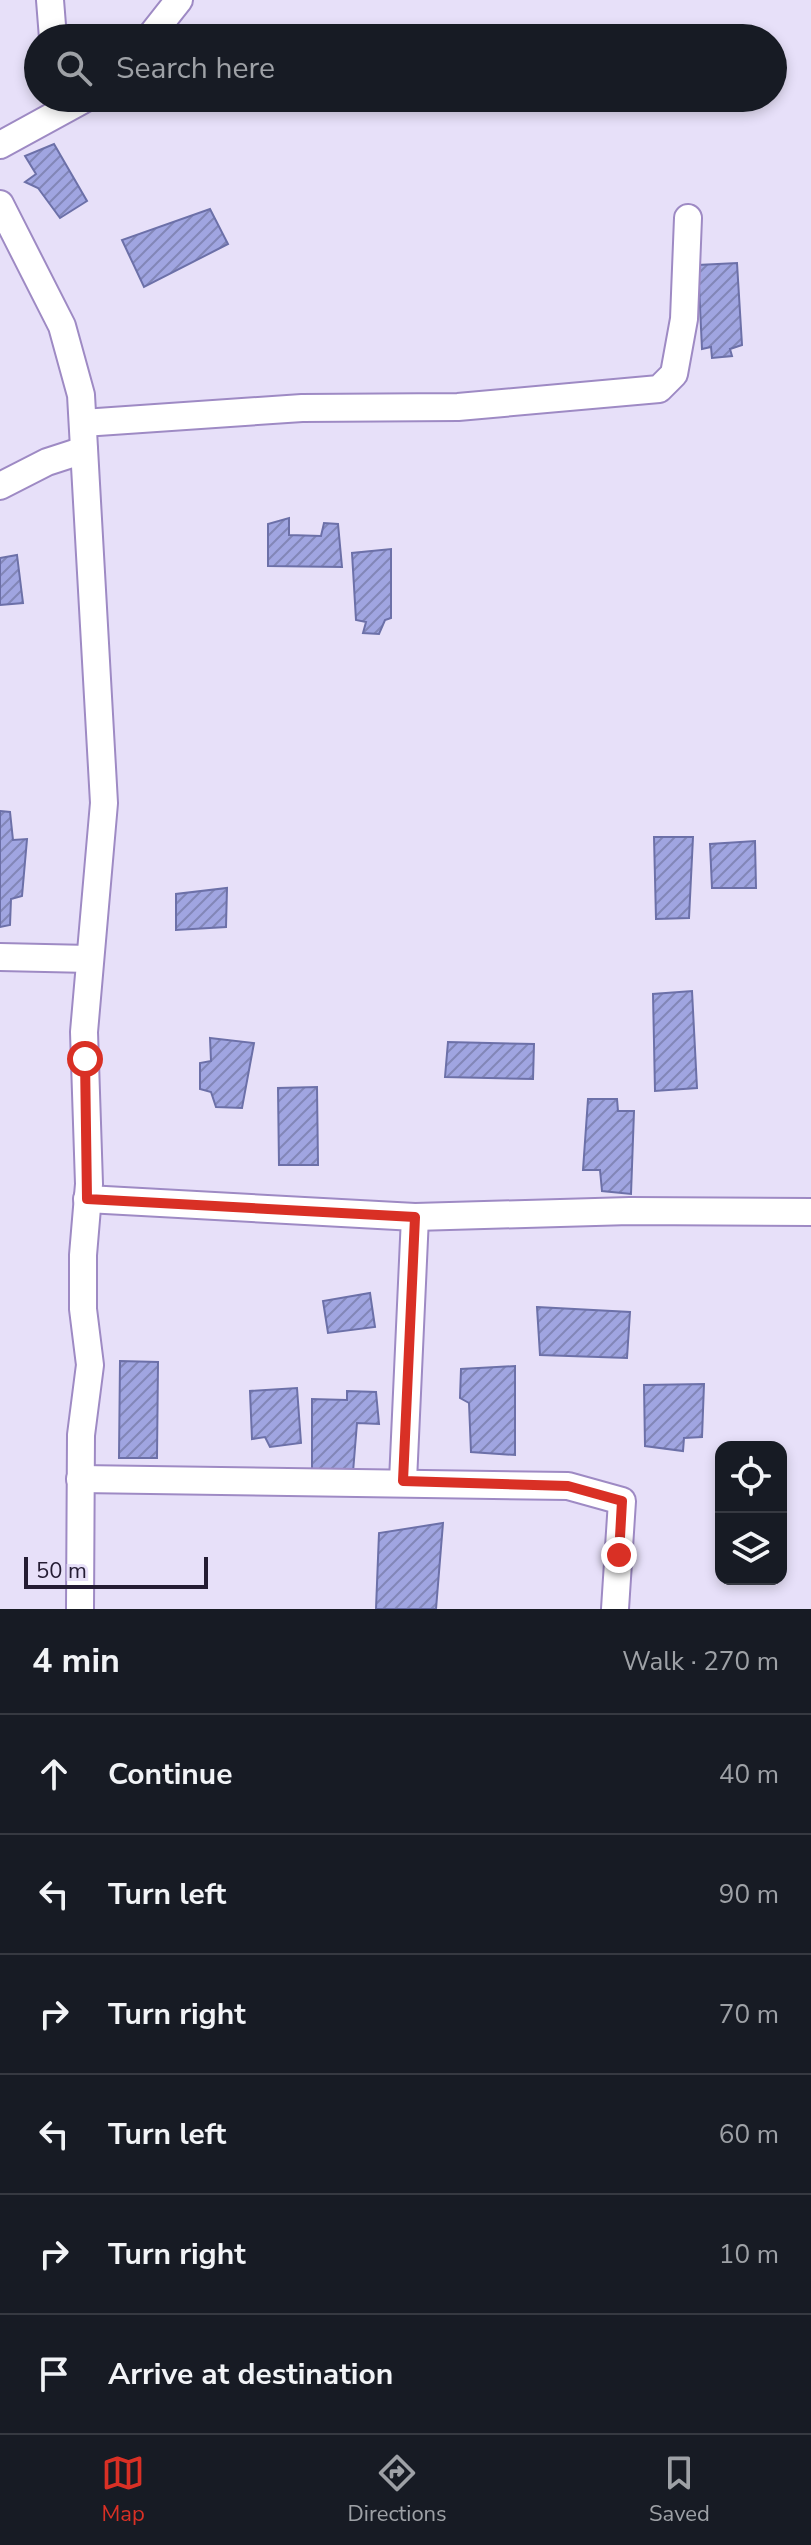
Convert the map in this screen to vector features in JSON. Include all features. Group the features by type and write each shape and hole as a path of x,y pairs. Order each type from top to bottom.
{"street":[{"path":"50,0 52,24"},
{"path":"160,24 179,0"},
{"path":"0,145 46,112"},
{"path":"0,204 62,326 81,395 83,423 104,803 84,1032 87,1199 83,1309 90,1365 81,1435 80,1609"},
{"path":"83,423 302,408 458,407 659,389 674,374 684,319 688,218"},
{"path":"0,486 47,462 84,450"},
{"path":"0,957 90,959"},
{"path":"87,1199 415,1217 811,1212"},
{"path":"403,1481 415,1217"},
{"path":"80,1479 403,1481 568,1486 622,1501 615,1609"}],"building":[{"path":"54,144 87,201 60,218 38,188 25,182 36,174 25,156"},
{"path":"210,209 228,244 144,287 122,240"},
{"path":"737,263 742,345 730,349 732,356 712,358 711,347 702,349 698,265"},
{"path":"289,518 289,535 321,536 324,523 338,524 342,567 268,566 268,524"},
{"path":"391,549 391,618 385,620 379,634 363,633 366,622 356,620 352,553"},
{"path":"17,555 23,603 0,605 0,558"},
{"path":"0,811 10,812 13,840 27,839 22,896 11,899 10,925 0,927"},
{"path":"654,837 693,837 689,918 656,919"},
{"path":"755,841 756,888 712,888 710,844"},
{"path":"227,888 226,927 176,930 176,894"},
{"path":"692,991 697,1088 655,1091 653,994"},
{"path":"210,1038 254,1043 242,1108 216,1107 211,1092 200,1089 200,1063 211,1061"},
{"path":"448,1042 534,1044 533,1079 445,1077"},
{"path":"317,1087 318,1165 279,1165 278,1088"},
{"path":"588,1099 617,1099 618,1111 634,1111 631,1194 602,1191 600,1170 583,1170"},
{"path":"370,1293 375,1327 328,1333 323,1301"},
{"path":"537,1307 630,1312 627,1358 540,1355"},
{"path":"120,1361 158,1362 157,1458 119,1458"},
{"path":"515,1366 515,1455 471,1452 469,1403 460,1398 461,1369"},
{"path":"704,1384 702,1437 684,1438 683,1451 645,1446 644,1385"},
{"path":"297,1388 301,1443 270,1447 265,1437 252,1439 250,1391"},
{"path":"347,1391 376,1392 379,1424 357,1423 353,1472 312,1471 312,1399 347,1400"},
{"path":"443,1523 436,1609 376,1609 379,1533"}],"route":[{"path":"85,1059 87,1199 415,1217 403,1481 568,1486 622,1501 619,1555"}]}
